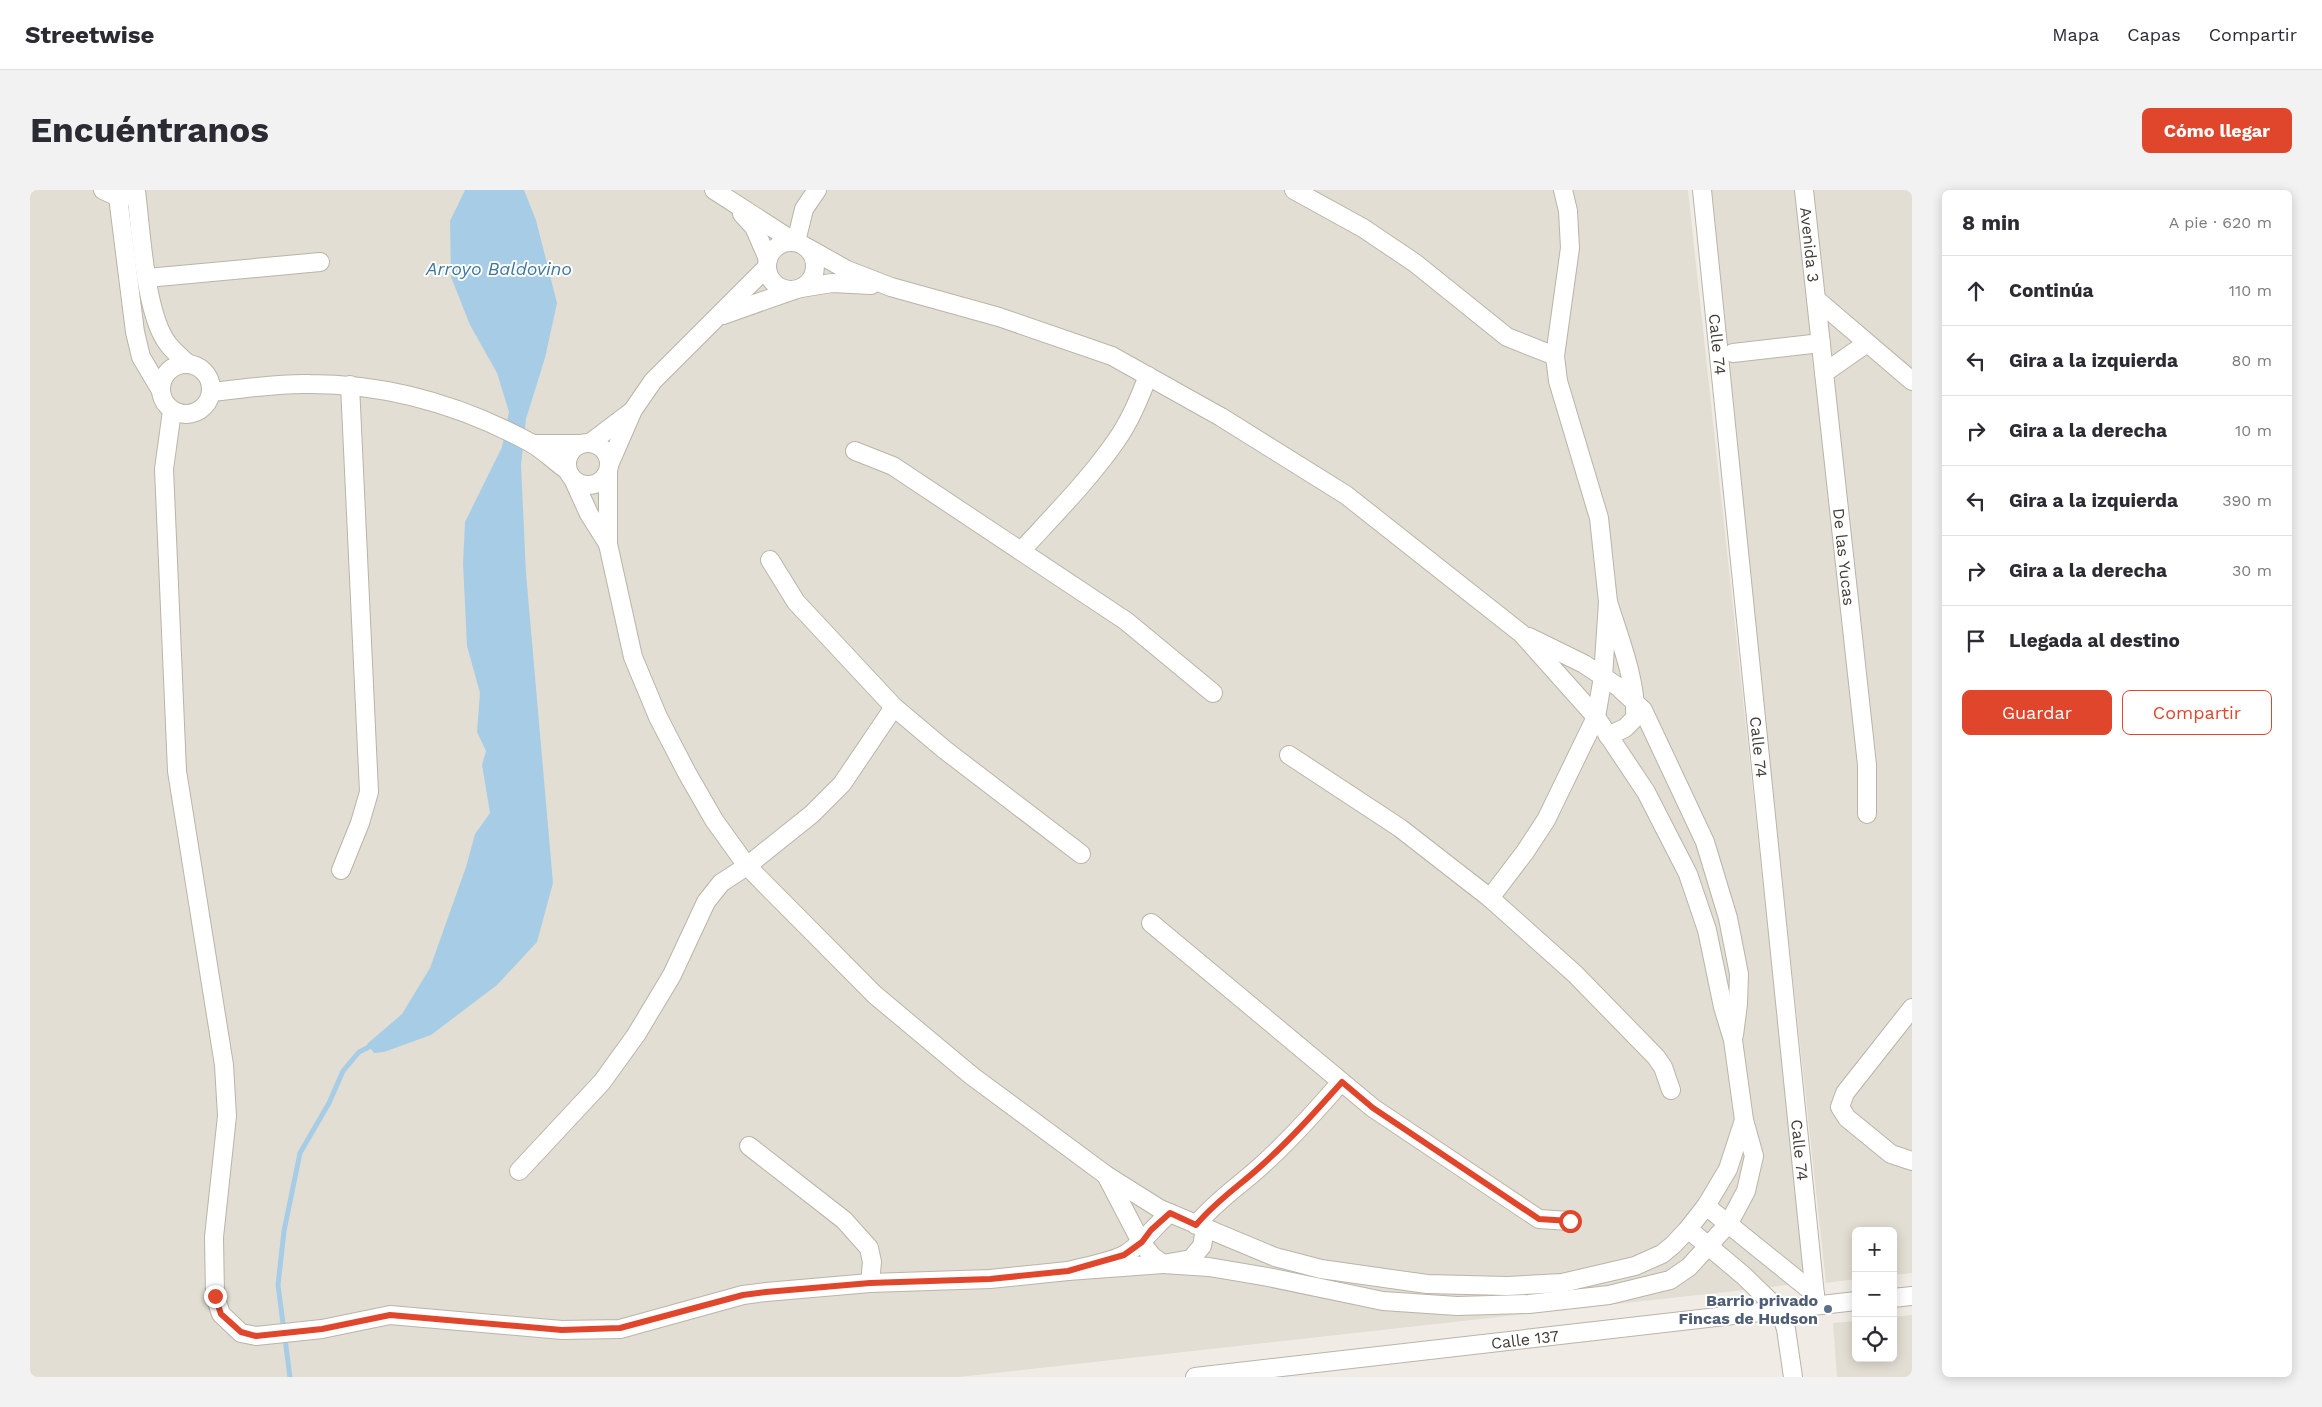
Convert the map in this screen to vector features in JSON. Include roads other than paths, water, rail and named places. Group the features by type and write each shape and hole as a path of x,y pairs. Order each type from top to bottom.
{"street":[{"path":"714,190 799,244 847,270 891,287 999,317 1112,356 1222,417 1346,496 1522,634 1596,717 1646,792 1688,874 1706,930 1723,1007 1733,1040 1744,1120 1754,1156 1746,1190 1729,1223 1689,1267 1670,1280 1609,1295 1529,1304 1457,1306 1384,1301 1209,1267 1163,1264 1152,1256 1142,1242 1106,1175"},
{"path":"732,203 754,227 773,281 778,286 798,289 813,277 815,269 815,262 799,244 804,209 818,190"},
{"path":"1294,190 1363,228 1415,263 1507,337 1555,356"},
{"path":"1563,190 1568,211 1570,248 1555,356 1558,381 1598,518 1608,602 1636,704 1635,718 1625,728 1608,736"},
{"name":"Calle 74","path":"1702,190 1815,1299"},
{"name":"Avenida 3","path":"1804,190 1816,299"},
{"path":"137,191 148,292 160,328 167,343 187,363 202,369 207,375 211,392 209,400 197,412 189,414 172,411 162,398 160,389 141,357 110,194 124,197 137,191"},
{"path":"211,392 308,384 350,385 382,390 452,406 533,444 571,476 589,486 597,484 608,469 633,410 653,381 683,349 718,317 768,263 778,246 799,244"},
{"path":"147,278 320,262"},
{"path":"718,317 798,289 832,283 891,287"},
{"path":"1816,299 1912,381"},
{"name":"De las Yucas","path":"1816,299 1866,765 1867,814"},
{"path":"1733,353 1820,343"},
{"path":"1824,373 1868,343"},
{"path":"160,389 165,374 178,364 187,363"},
{"path":"1021,551 1083,483 1117,441 1133,412 1148,376"},
{"path":"341,870 370,792 350,385"},
{"path":"608,544 589,514 566,464 570,452 585,444 633,410"},
{"path":"172,411 164,469 177,771 223,1056 227,1116 214,1237 215,1296 221,1314 241,1332 256,1336 322,1329 390,1315 562,1330 620,1328 743,1295 870,1283 990,1279 1163,1264 1191,1259 1198,1254 1202,1246 1200,1227 1214,1204 1268,1159 1310,1118 1342,1082"},
{"path":"533,444 585,444 600,447 605,452 608,469 608,544 633,656 658,717 714,820 747,866 875,995 972,1076 1106,1175 1170,1213 1275,1257 1321,1270 1427,1284 1507,1286 1562,1283 1635,1266 1662,1254 1688,1229 1706,1206 1728,1169 1744,1120"},
{"path":"855,451 893,466 1126,621 1213,693"},
{"path":"770,560 796,602 894,707 944,750 1081,854"},
{"path":"1490,898 1525,852 1546,820 1596,717 1603,677 1608,602"},
{"path":"1522,634 1584,664 1618,686 1643,710 1705,842 1728,918 1739,974 1738,1004 1733,1040"},
{"path":"519,1171 602,1082 636,1036 672,975 706,902 721,882 747,866 812,814 842,784 894,707"},
{"path":"1289,754 1400,828 1490,898 1575,974 1656,1057 1663,1067 1671,1090"},
{"path":"1151,923 1373,1108 1539,1219 1570,1221"},
{"path":"1912,1008 1845,1093 1840,1106 1847,1118 1891,1154 1912,1161"},
{"path":"749,1146 825,1205 850,1227 869,1248 872,1262 870,1283"},
{"path":"1706,1206 1729,1223 1815,1299"},
{"path":"1068,1271 1124,1255 1142,1242 1151,1230 1170,1213"},
{"path":"1688,1229 1780,1311 1786,1329 1793,1377"},
{"path":"1897,1298 1912,1296"},
{"name":"Calle 137","path":"1195,1377 1780,1311 1815,1299 1852,1302"}],"water":[{"name":"Arroyo Baldovino","path":"465,190 524,190 536,220 557,303 545,358 526,419 521,465 526,573 553,883 537,942 497,985 431,1035 384,1052 374,1053 367,1044 402,1014 430,968 466,867 475,834 490,813 482,765 486,751 477,732 480,693 467,646 463,563 465,522 502,447 509,412 497,373 470,325 451,277 450,221"}],"waterway":[{"name":"Arroyo Baldovino","path":"290,1377 278,1285 284,1231 300,1153 329,1103 343,1071 359,1052 369,1047"}],"place":[{"name":"Barrio privado Fincas de Hudson","path":"1828,1309"}]}
